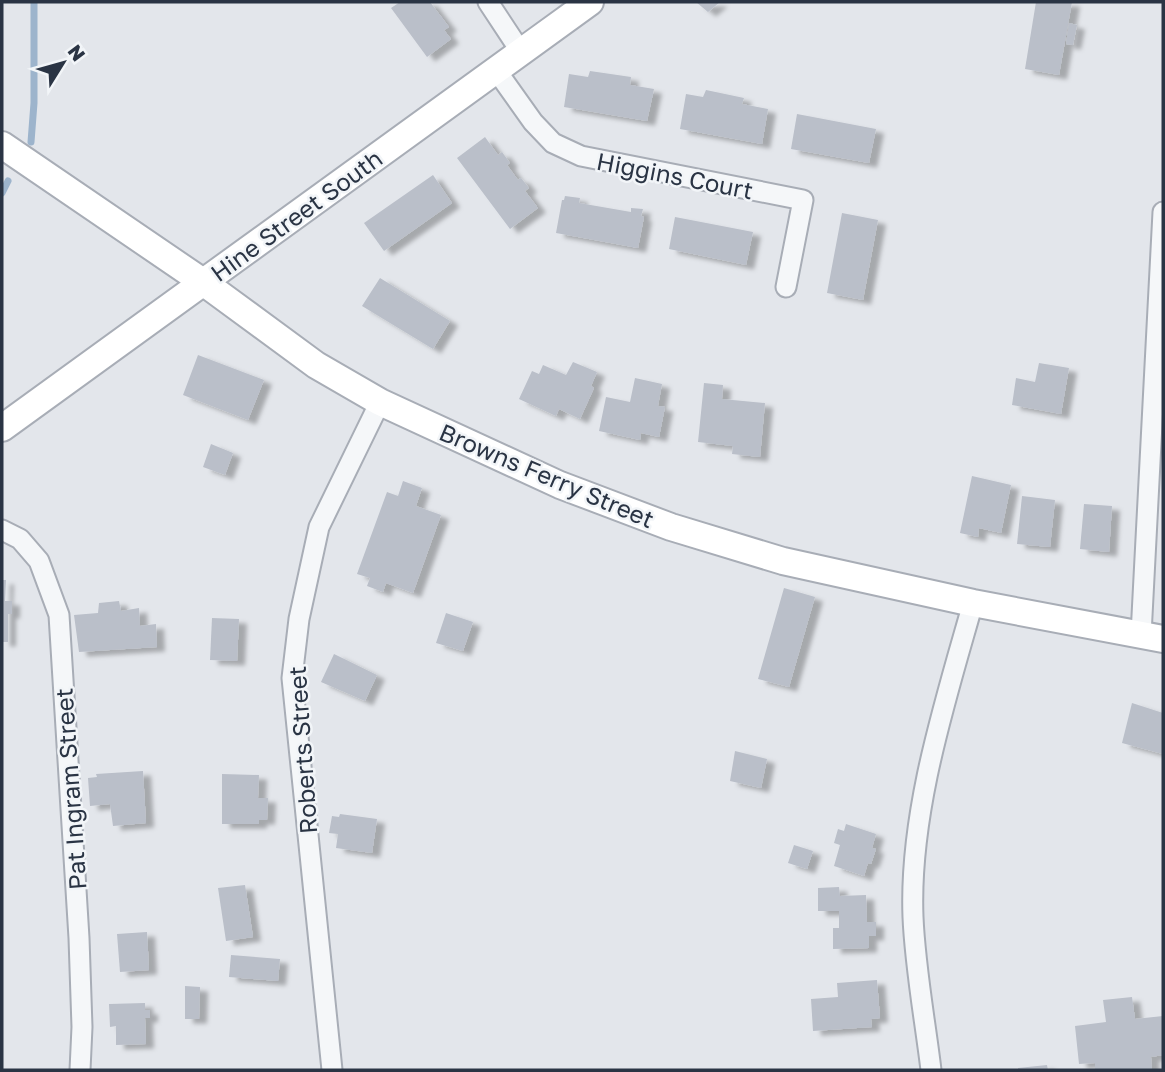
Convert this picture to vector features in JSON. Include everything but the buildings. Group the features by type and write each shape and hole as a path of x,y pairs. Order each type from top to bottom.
{"street":[{"path":"488,2 521,52"},
{"name":"Hine Street South","path":"2,428 590,2"},
{"name":"Higgins Court","path":"496,70 533,122 553,143 581,156 803,200 786,287"},
{"name":"Browns Ferry Street","path":"2,145 203,282 316,365 380,402 560,485 671,527 783,561 973,603 1152,637"},
{"path":"1152,637 1163,212"},
{"name":"Roberts Street","path":"332,1070 292,678 299,619 319,527 380,402"},
{"name":"Pat Ingram Street","path":"2,530 20,539 40,561 59,615 79,938 82,1027 80,1070"},
{"path":"931,1070 913,917 915,857 934,738 973,603"}],"waterway":[{"path":"31,142 34,103 34,2"},
{"path":"2,193 8,181"}]}
